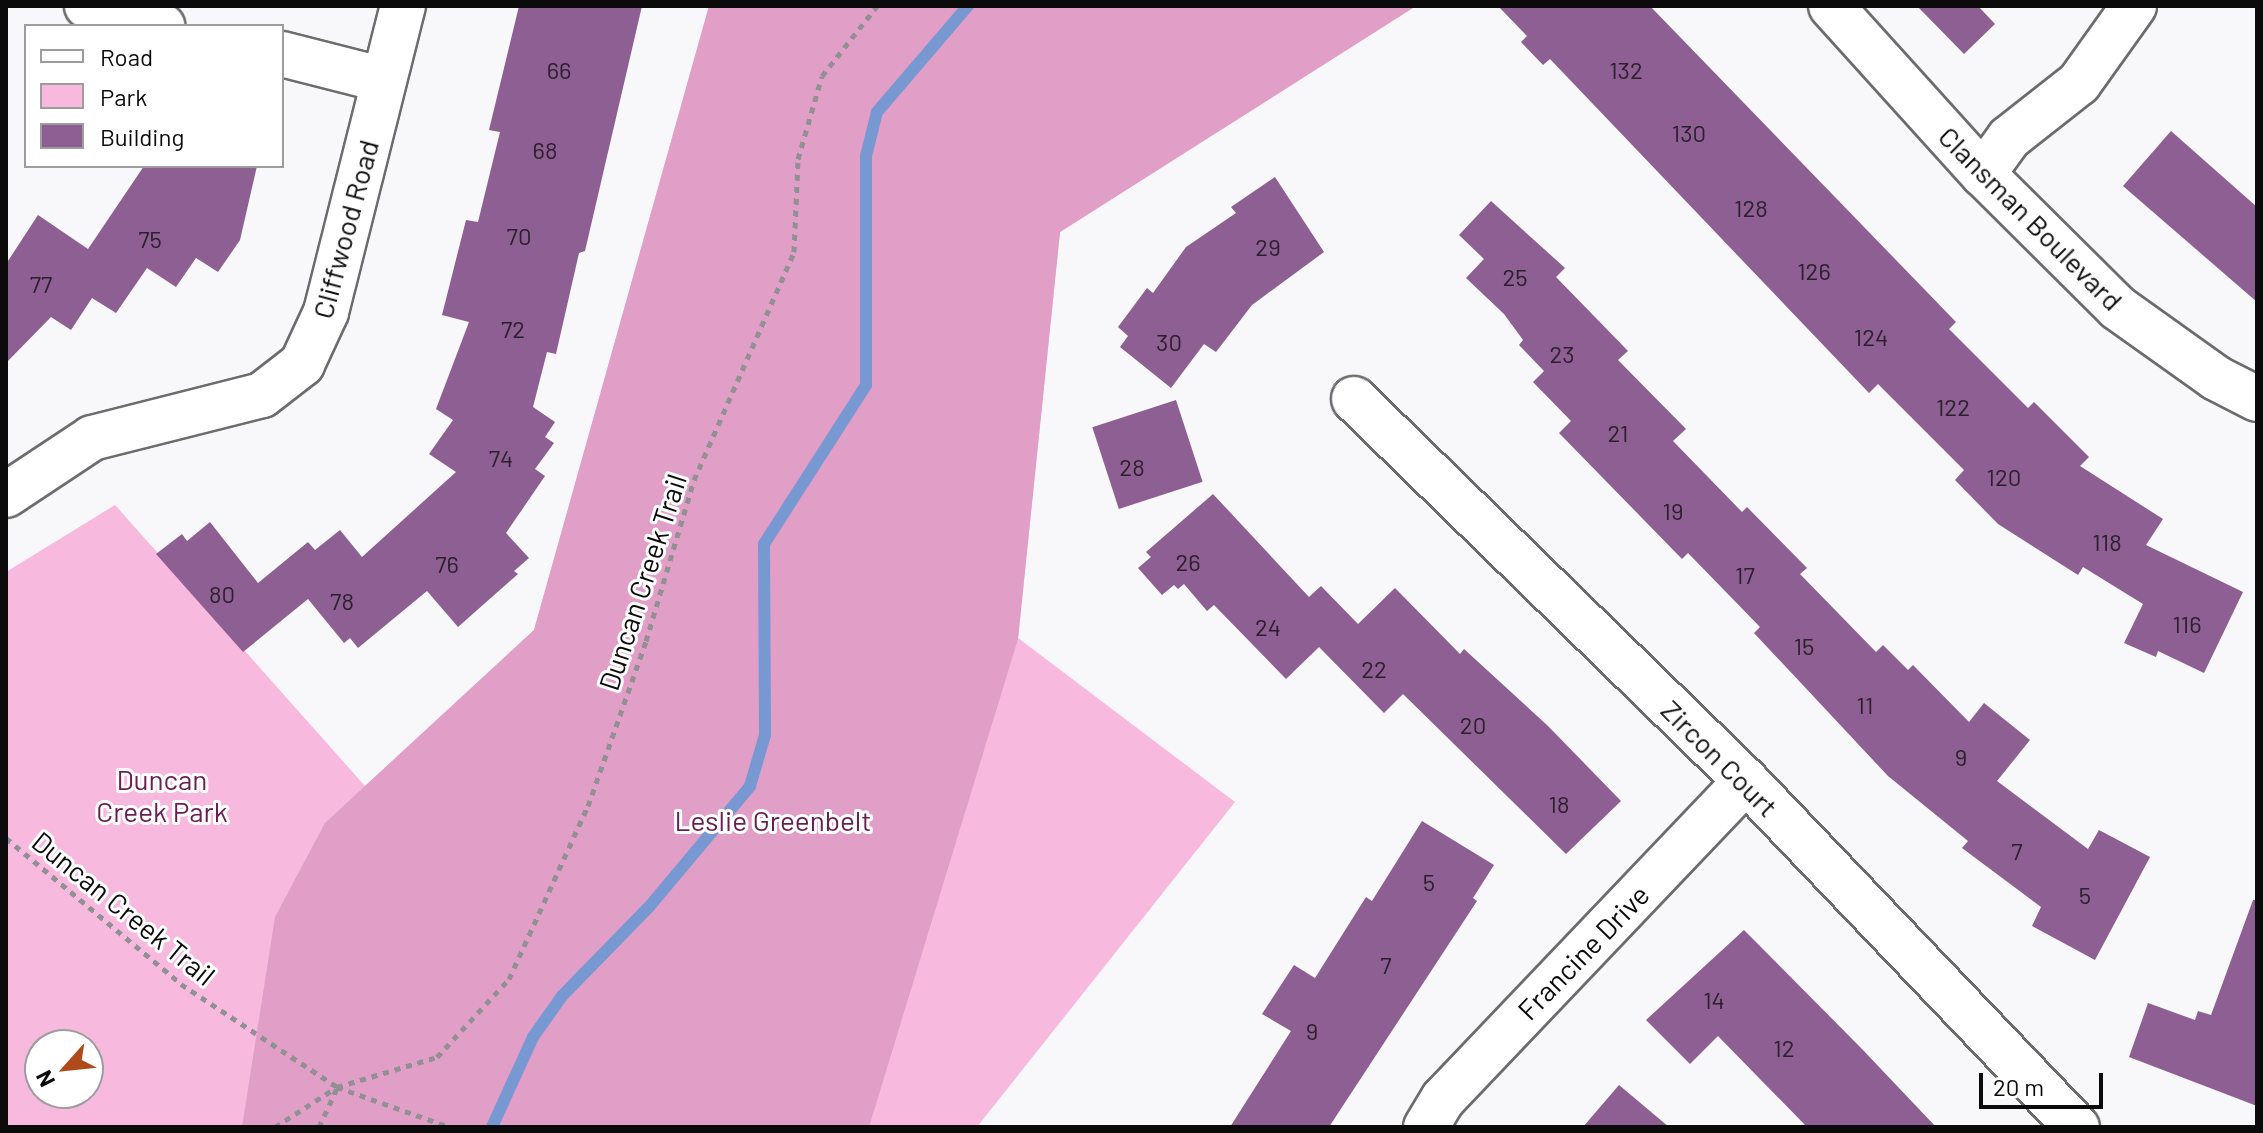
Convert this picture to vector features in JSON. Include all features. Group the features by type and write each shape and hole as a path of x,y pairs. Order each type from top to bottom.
{"street":[{"path":"87,6 154,24"},
{"name":"Cliffwood Road","path":"6,495 92,438 262,395 302,364 326,312 403,6"},
{"name":"Clansman Boulevard","path":"1831,6 1983,174 2118,308 2216,378 2257,399"},
{"path":"1983,174 2009,138 2079,83 2134,6"},
{"path":"284,55 384,80"},
{"name":"Zircon Court","path":"1354,399 1746,781 2077,1127"},
{"name":"Francine Drive","path":"1426,1127 1443,1099 1746,781"}],"path":[{"name":"Duncan Creek Trail","path":"275,1127 337,1087 437,1057 509,979 588,806 694,480 794,252 798,159 822,76 877,6"},
{"name":"Duncan Creek Trail","path":"6,838 181,984 337,1087 450,1127"},
{"path":"319,1127 337,1087"}],"green space":[{"name":"Leslie Greenbelt","path":"709,6 1416,6 1060,232 1018,638 1235,802 977,1127 6,1127 6,572 115,505 365,786 534,630"},
{"name":"Leslie Greenbelt","path":"709,6 1416,6 1060,232 1018,639 869,1127 242,1127 275,917 325,823 534,630"}],"building":[{"path":"519,6 642,6 585,251 579,253 556,354 547,352 533,407 555,422 545,437 554,443 535,469 545,476 506,533 529,558 514,571 518,574 458,627 427,591 358,648 350,638 344,643 308,599 243,652 156,554 182,534 187,541 210,522 258,583 308,542 315,550 340,530 362,557 456,472 429,454 453,420 436,409 469,322 442,315 466,220 478,222 500,132 489,130"},
{"path":"1498,6 1650,6 1956,322 1949,329 2028,408 2034,402 2089,457 2080,466 2163,519 2146,545 2243,592 2204,673 2158,651 2156,657 2124,643 2143,604 2083,567 2078,575 1998,524 1955,480 1964,470 1878,384 1869,393 1550,59 1543,65 1521,42 1527,36"},
{"path":"1917,6 1978,6 1995,24 1964,54"},
{"path":"2171,131 2257,207 2257,302 2123,186"},
{"path":"143,168 257,168 240,240 218,272 196,258 176,287 147,268 116,313 92,298 71,330 51,317 6,363 6,264 38,215 88,249"},
{"path":"1275,177 1324,252 1252,305 1216,352 1204,344 1171,388 1120,347 1128,336 1118,327 1147,288 1153,293 1186,247 1236,213 1231,207"},
{"path":"1491,201 1565,268 1556,277 1628,351 1618,360 1686,429 1673,441 1742,512 1747,507 1807,568 1800,574 1876,652 1883,645 1908,670 1913,665 1969,722 1984,703 2030,740 1997,781 2088,849 2099,830 2150,857 2095,960 2032,926 2041,907 1962,848 1968,841 1888,776 1754,633 1760,627 1688,553 1682,559 1559,433 1571,421 1533,382 1544,371 1519,345 1523,340 1504,314 1466,278 1484,259 1459,235"},
{"path":"1176,400 1203,482 1119,509 1092,427"},
{"path":"1213,494 1309,597 1321,586 1358,624 1395,588 1460,654 1464,649 1548,726 1621,801 1566,854 1403,694 1384,713 1319,647 1286,679 1214,605 1207,611 1184,584 1178,589 1174,585 1162,595 1138,568 1151,557 1146,552"},
{"path":"1422,821 1494,865 1473,898 1477,901 1329,1127 1230,1127 1291,1031 1262,1014 1294,965 1315,978 1366,897 1372,901"},
{"path":"2253,900 2257,900 2257,1106 2129,1057 2148,1003 2195,1020 2198,1011 2211,1015"},
{"path":"1744,930 1936,1127 1807,1127 1718,1036 1690,1064 1646,1020"},
{"path":"1619,1085 1669,1127 1583,1127"}],"waterway":[{"path":"492,1127 533,1037 562,996 649,907 750,786 765,735 764,544 866,385 866,156 877,112 968,6"}],"park label":[{"name":"Duncan Creek Park","path":"162,795"}]}
